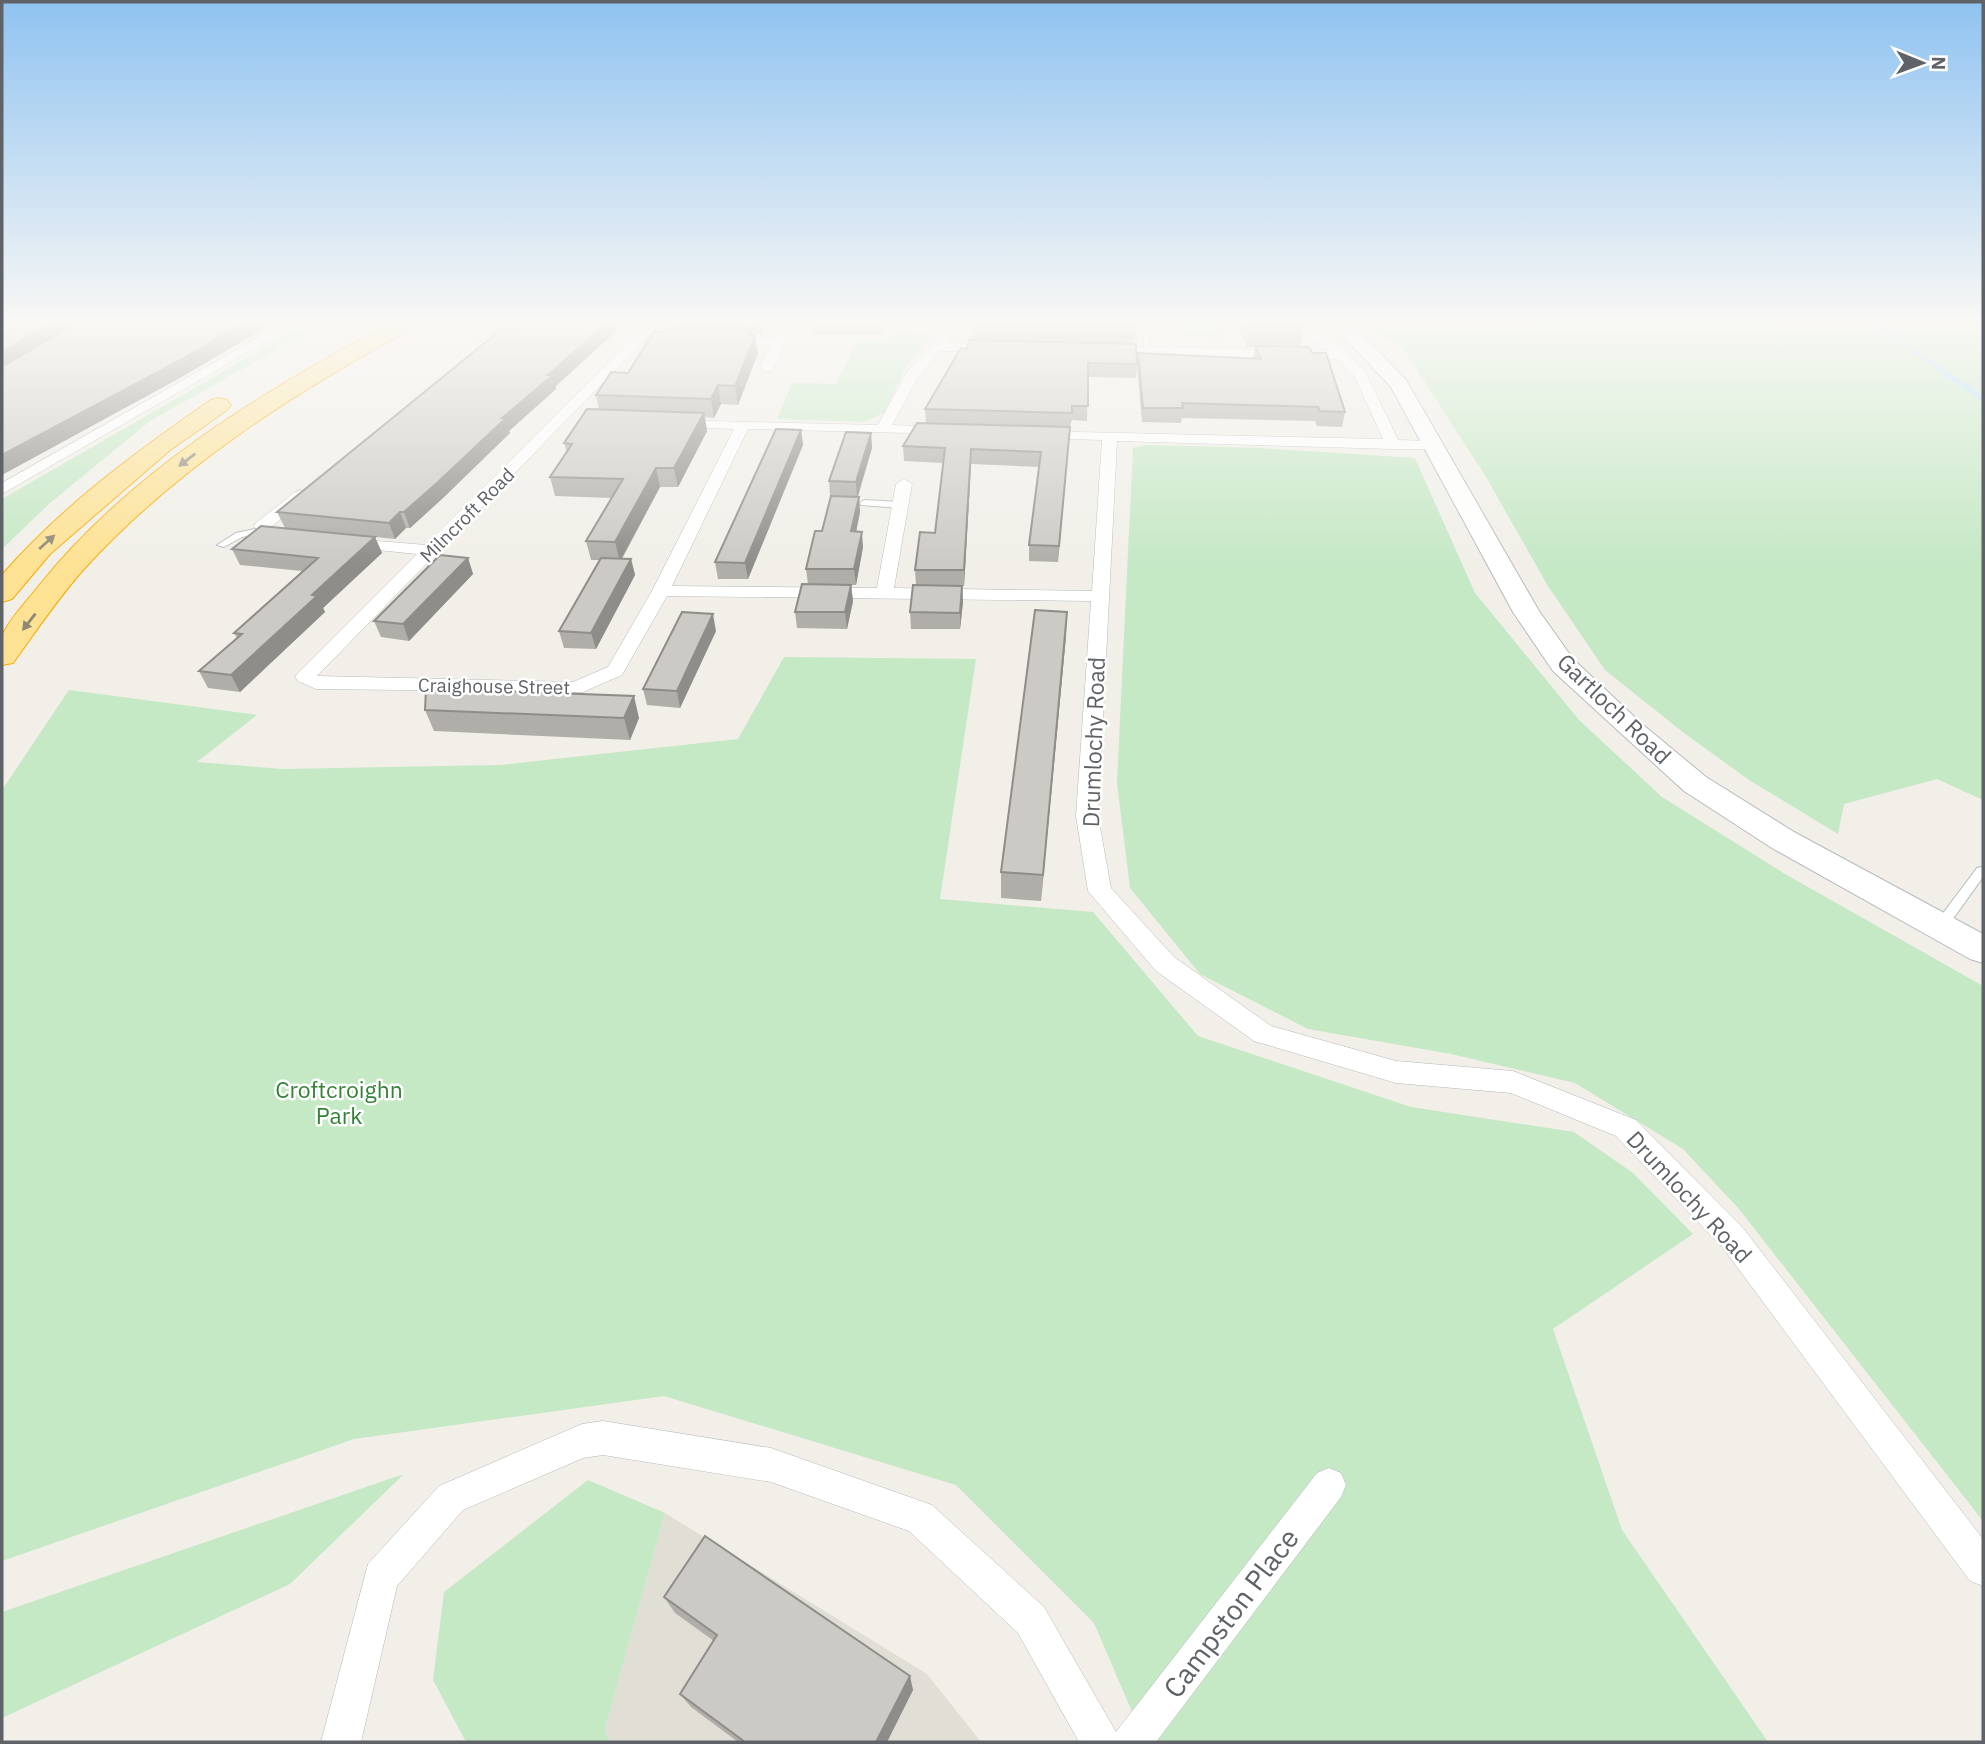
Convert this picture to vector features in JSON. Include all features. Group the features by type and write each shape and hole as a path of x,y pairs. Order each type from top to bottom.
{"highway":[{"path":"2,593 40,548 160,446 223,402"},
{"path":"2,656 74,564 163,478 269,402"}],"main road":[{"name":"Gartloch Road","path":"1410,402 1526,612 1563,665 1695,784 1783,840 1983,950"}],"street":[{"path":"2,489 154,402"},
{"name":"Milncroft Road","path":"305,677 583,402"},
{"path":"883,429 897,402"},
{"path":"1373,402 1393,445"},
{"path":"659,423 963,432"},
{"name":"Craighouse Street","path":"305,677 316,683 576,688 615,671 661,592 743,425"},
{"path":"1017,433 1434,445"},
{"name":"Drumlochy Road","path":"1110,436 1087,816 1100,891 1165,964 1263,1034 1396,1072 1513,1082 1626,1128 1733,1238 1983,1568"},
{"path":"309,538 268,534 262,526 315,483"},
{"path":"885,592 904,484"},
{"path":"336,541 432,551"},
{"path":"661,592 1101,596"},
{"path":"341,1742 381,1577 451,1498 582,1441 603,1438 771,1465 920,1517 1031,1620 1101,1742"},
{"name":"Campston Place","path":"1132,1742 1329,1485"}],"lane":[{"path":"864,503 900,505"},
{"path":"221,545 239,535 265,530"},
{"path":"1939,928 1981,871"}],"shaded area":[{"path":"665,1513 927,1674 981,1742 609,1742 605,1729"}],"green space":[{"path":"170,402 183,402 150,421 50,503 2,549 2,499"},
{"path":"784,402 889,402 885,412 865,422 777,419"},
{"path":"1438,402 1983,402 1983,800 1937,779 1844,804 1838,834 1749,780 1684,733 1605,670 1548,586 1486,477"},
{"path":"1146,445 1260,448 1415,458 1475,593 1579,720 1662,797 1785,874 1983,986 1983,1521 1739,1209 1683,1149 1575,1083 1451,1054 1308,1029 1200,974 1130,888 1117,783 1133,448"},
{"name":"Croftcroighn Park","path":"784,657 976,659 940,899 1093,912 1198,1036 1411,1107 1574,1132 1633,1173 1693,1234 1553,1329 1622,1530 1768,1742 1145,1742 1094,1623 956,1485 664,1396 354,1439 2,1561 2,790 69,690 257,715 197,762 283,769 500,765 738,739"},
{"path":"404,1474 290,1584 2,1718 2,1612"},
{"path":"588,1480 665,1513 605,1729 609,1742 466,1742 433,1680 444,1592"}],"building":[{"path":"2,402 101,402 2,455"},
{"path":"412,402 521,402 438,482 389,523 277,512"},
{"path":"929,402 1088,402 1088,406 1072,406 1072,413 925,409"},
{"path":"1142,402 1342,402 1345,412 1320,411 1318,407 1182,403 1183,408 1143,408"},
{"path":"587,409 704,413 674,468 656,468 615,542 586,541 623,479 550,477 572,444 564,443"},
{"path":"917,423 1070,427 1059,546 1029,545 1041,452 971,449 964,570 915,570 920,532 935,533 945,448 903,446"},
{"path":"776,429 801,430 745,563 715,562"},
{"path":"846,432 871,433 856,482 829,481"},
{"path":"831,496 859,497 851,531 862,532 854,569 806,569 815,531 822,531"},
{"path":"261,526 375,537 312,595 317,596 231,675 199,671 242,634 234,633 318,558 232,549"},
{"path":"440,555 468,558 403,624 374,621"},
{"path":"601,558 631,559 591,633 559,631"},
{"path":"802,584 851,585 845,612 795,612"},
{"path":"913,585 962,586 960,613 910,612"},
{"path":"1035,610 1067,612 1043,875 1001,872"},
{"path":"682,612 713,614 677,691 643,689"},
{"path":"426,688 634,696 624,718 425,710"},
{"path":"705,1536 910,1676 876,1742 745,1742 680,1694 717,1635 664,1597"}]}
